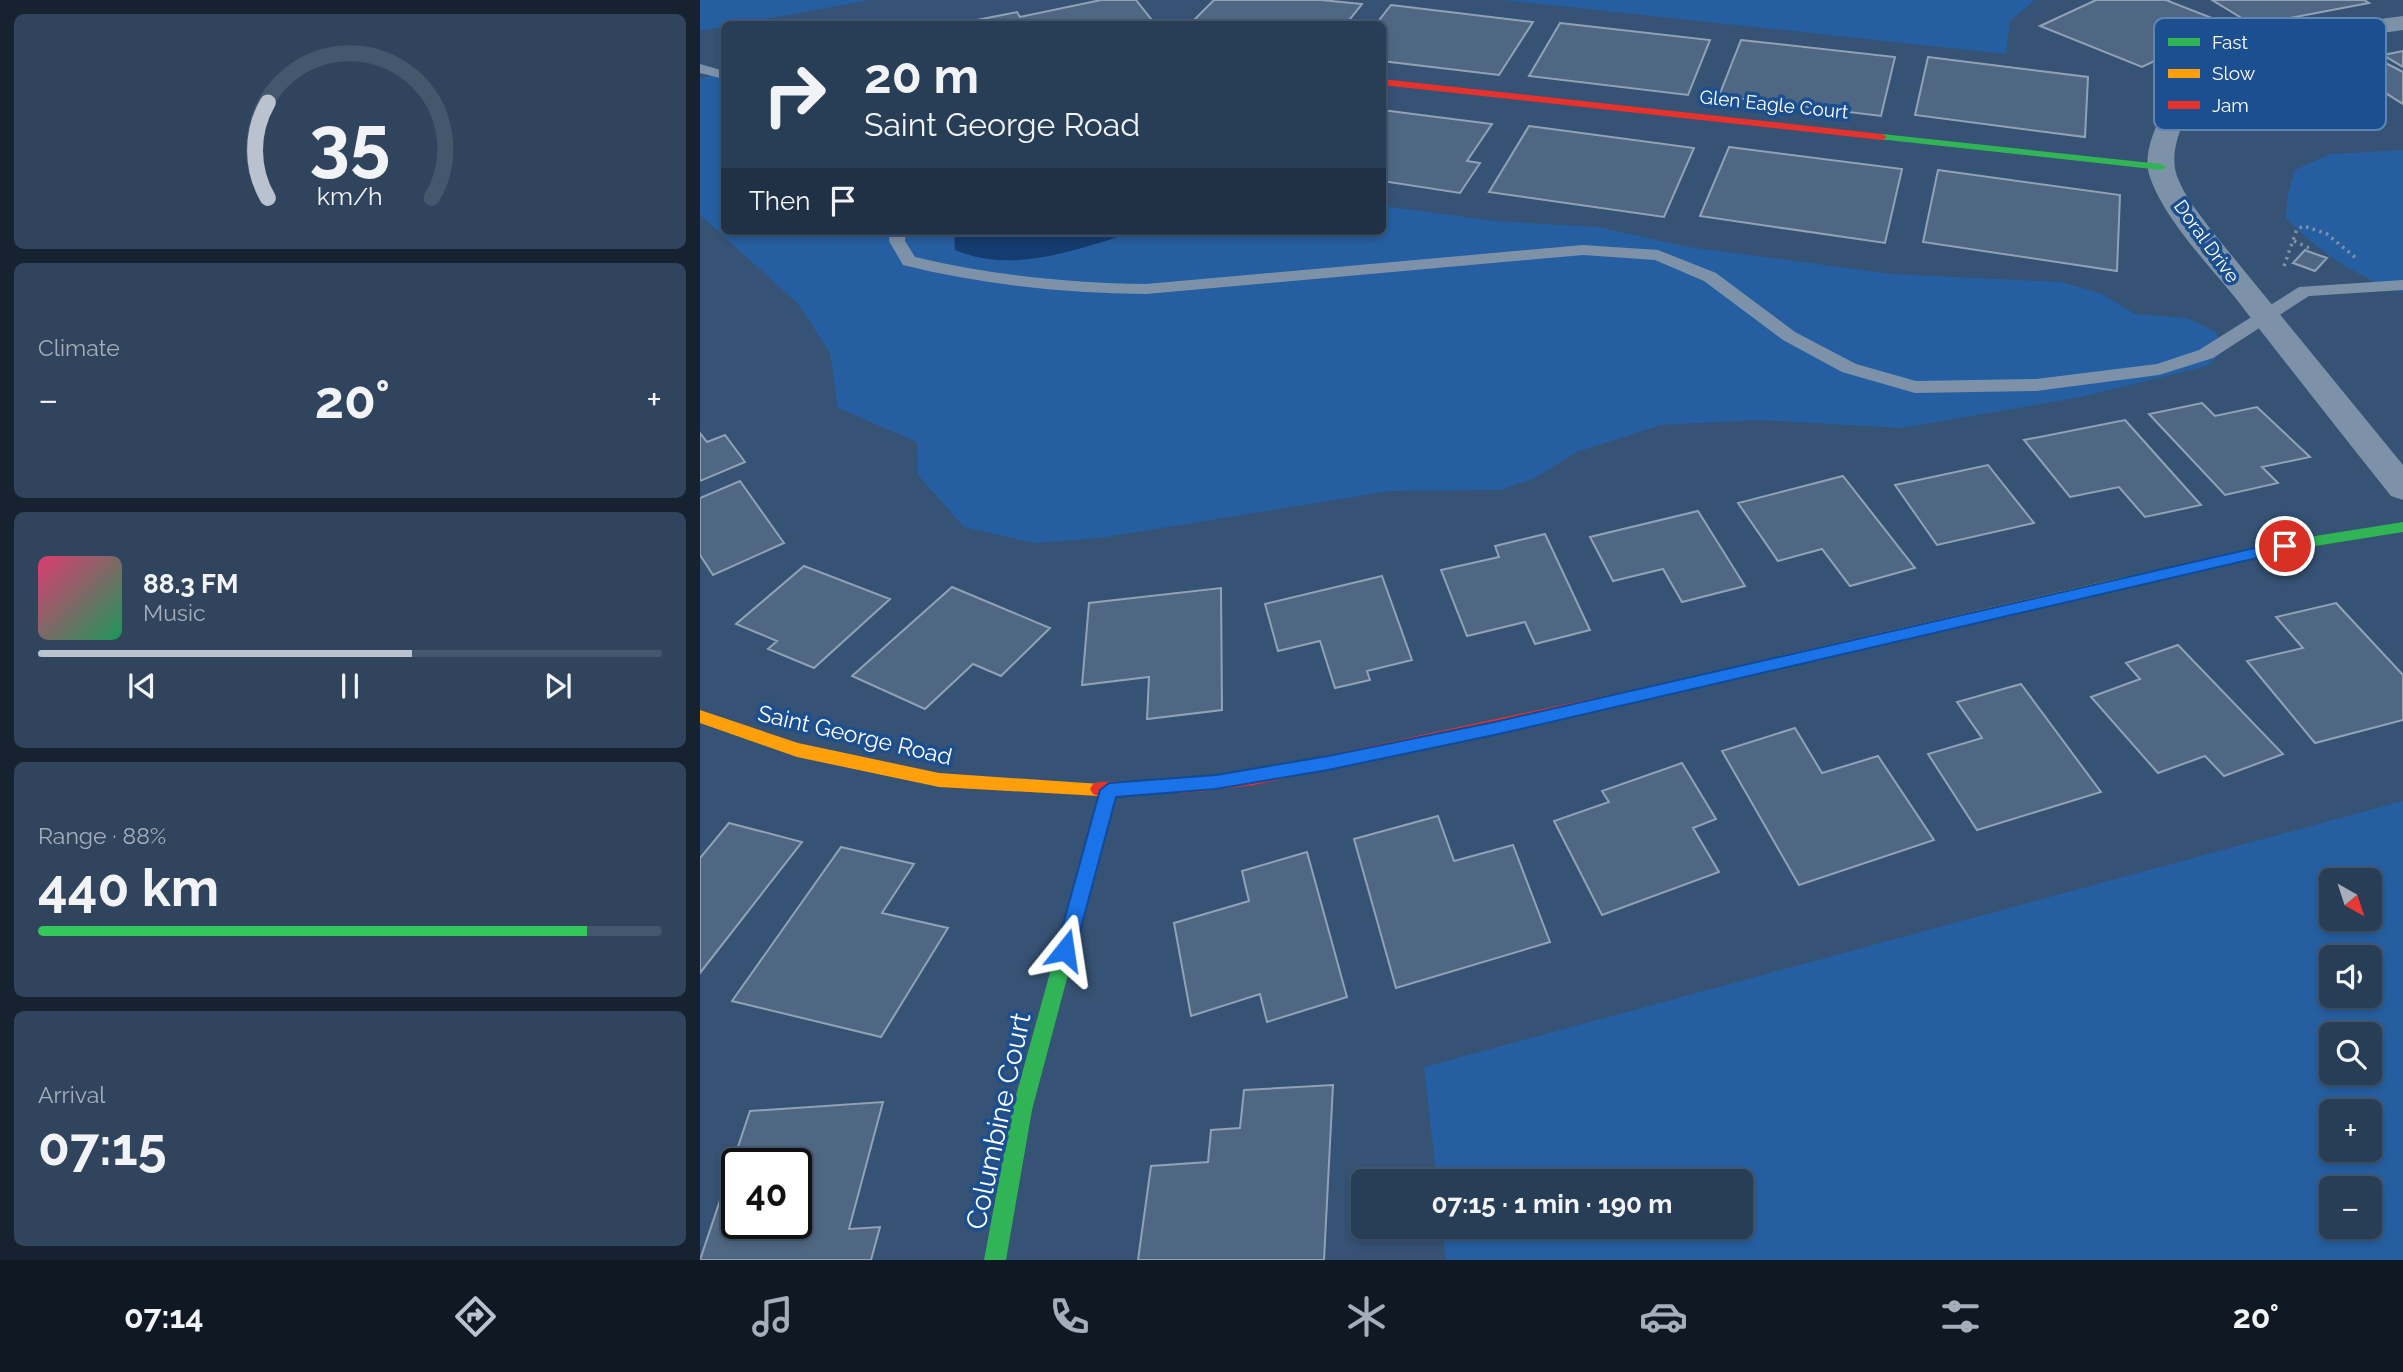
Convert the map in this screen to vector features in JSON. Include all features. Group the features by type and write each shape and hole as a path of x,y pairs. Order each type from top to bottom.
{"street":[{"name":"Glen Eagle Court","path":"1386,82 2161,167"},
{"path":"2161,167 2166,130"},
{"name":"Doral Drive","path":"2161,167 2177,202 2264,317 2403,488"},
{"name":"Saint George Road","path":"700,716 797,750 940,780 1109,790 1254,778 1499,727 2215,561 2403,527"},
{"name":"Columbine Court","path":"995,1260 1022,1110 1109,790"}],"lane":[{"path":"700,68 721,74"},
{"path":"898,235 897,241 909,261 961,274 1100,289 1146,289 1583,250 1658,255 1710,277 1790,336 1849,368 1914,387 2036,385 2159,369 2206,354 2305,291 2403,285"}],"path":[{"path":"2305,291 2283,264 2297,229 2304,226 2327,234 2361,260"},
{"path":"2294,241 2309,247 2307,251"}],"shaded area":[{"path":"700,0 870,0 755,21 721,21 721,27 700,31"},
{"path":"1502,0 2035,0 2010,21 2006,54"},
{"path":"721,74 721,234 700,215 700,78"},
{"path":"2403,150 2403,293 2340,263 2286,218 2288,194 2295,170 2330,154"},
{"path":"1386,206 1495,221 1598,227 1689,247 1892,274 2061,282 2100,293 2135,314 2187,318 2216,332 2223,351 2207,366 2081,397 1902,428 1758,420 1661,425 1577,452 1535,478 1500,490 1390,491 1100,538 1034,543 964,527 918,475 917,442 838,408 830,353 798,304 722,235 1386,235"},
{"path":"954,235 1123,235 1069,252 1023,260 977,257 955,250"},
{"path":"2403,801 2403,1260 1446,1260 1443,1239 1753,1239 1753,1169 1436,1169 1424,1067"}],"building":[{"path":"1101,0 1136,0 1153,21 977,20 1017,12 1020,17"},
{"path":"1214,0 1321,0 1362,4 1348,21 1193,21"},
{"path":"2096,0 2170,0 2168,1 2212,18 2154,18 2154,61 2142,67 2040,26"},
{"path":"2212,0 2364,0 2369,3 2290,18 2242,18"},
{"path":"1391,5 1533,22 1499,75 1386,61 1386,21 1378,21"},
{"path":"1560,23 1710,40 1688,95 1529,76"},
{"path":"1741,40 1895,57 1881,116 1719,96"},
{"path":"2403,51 2403,67 2386,57 2386,54"},
{"path":"1928,57 2088,77 2085,137 1915,115"},
{"path":"2386,63 2403,72 2403,104 2386,93"},
{"path":"1386,111 1492,124 1467,161 1480,163 1460,193 1386,182"},
{"path":"1529,126 1694,148 1664,217 1489,192"},
{"path":"1729,147 1902,169 1885,243 1700,216"},
{"path":"1938,170 2120,195 2117,271 1923,242"},
{"path":"2305,250 2327,258 2315,271 2293,263"},
{"path":"2202,403 2215,416 2257,407 2310,457 2262,467 2278,483 2225,495 2149,414"},
{"path":"2125,420 2201,505 2145,517 2119,487 2070,497 2024,440"},
{"path":"700,433 707,442 725,435 745,462 700,481"},
{"path":"1988,465 2034,523 1937,545 1895,485"},
{"path":"1843,476 1915,568 1850,586 1822,549 1778,561 1738,503"},
{"path":"740,481 784,543 713,575 700,555 700,498"},
{"path":"1698,511 1745,586 1682,602 1663,569 1613,581 1590,537"},
{"path":"1545,534 1590,630 1535,644 1525,622 1467,636 1441,570 1499,557 1495,546"},
{"path":"804,566 890,599 814,668 768,649 777,641 736,624"},
{"path":"1382,576 1412,660 1367,671 1370,680 1335,688 1320,641 1278,651 1265,604"},
{"path":"952,587 1050,628 1001,676 973,664 925,709 852,676"},
{"path":"1221,588 1222,710 1147,719 1149,677 1082,685 1089,603"},
{"path":"2336,603 2403,675 2403,720 2315,743 2247,661 2303,648 2276,617"},
{"path":"2178,645 2283,754 2224,776 2205,756 2158,773 2091,697 2140,679 2126,663"},
{"path":"2021,684 2101,792 1977,830 1928,754 1982,738 1957,702"},
{"path":"1795,728 1822,773 1878,756 1934,840 1799,885 1722,751"},
{"path":"1682,763 1716,819 1693,828 1719,872 1602,915 1554,821 1609,802 1602,791"},
{"path":"1438,816 1454,861 1513,845 1550,942 1396,988 1354,839"},
{"path":"729,823 802,842 700,973 700,858"},
{"path":"841,847 914,864 882,913 948,928 881,1037 732,1001"},
{"path":"1307,852 1347,997 1267,1022 1260,994 1191,1016 1174,923 1249,901 1242,871"},
{"path":"1333,1085 1324,1260 1138,1260 1151,1166 1208,1162 1211,1130 1240,1128 1244,1090"},
{"path":"883,1102 849,1229 880,1227 871,1260 700,1260 721,1197 721,1239 812,1239 812,1148 738,1148 750,1111"}],"traffic: fast":[{"path":"1882,137 2161,167"},
{"path":"2119,583 2309,542 2403,527"},
{"path":"995,1260 1022,1110 1073,922"}],"traffic: slow":[{"path":"1636,695 2119,583"},
{"path":"700,716 797,750 939,780 1099,789"},
{"path":"1073,922 1109,790"}],"traffic: jam":[{"path":"1386,82 1882,137"},
{"path":"1099,789 1198,785 1254,778 1636,695"}],"route":[{"path":"1065,950 1109,790 1150,789 1254,778 1328,763 1499,727 2285,546"}]}
